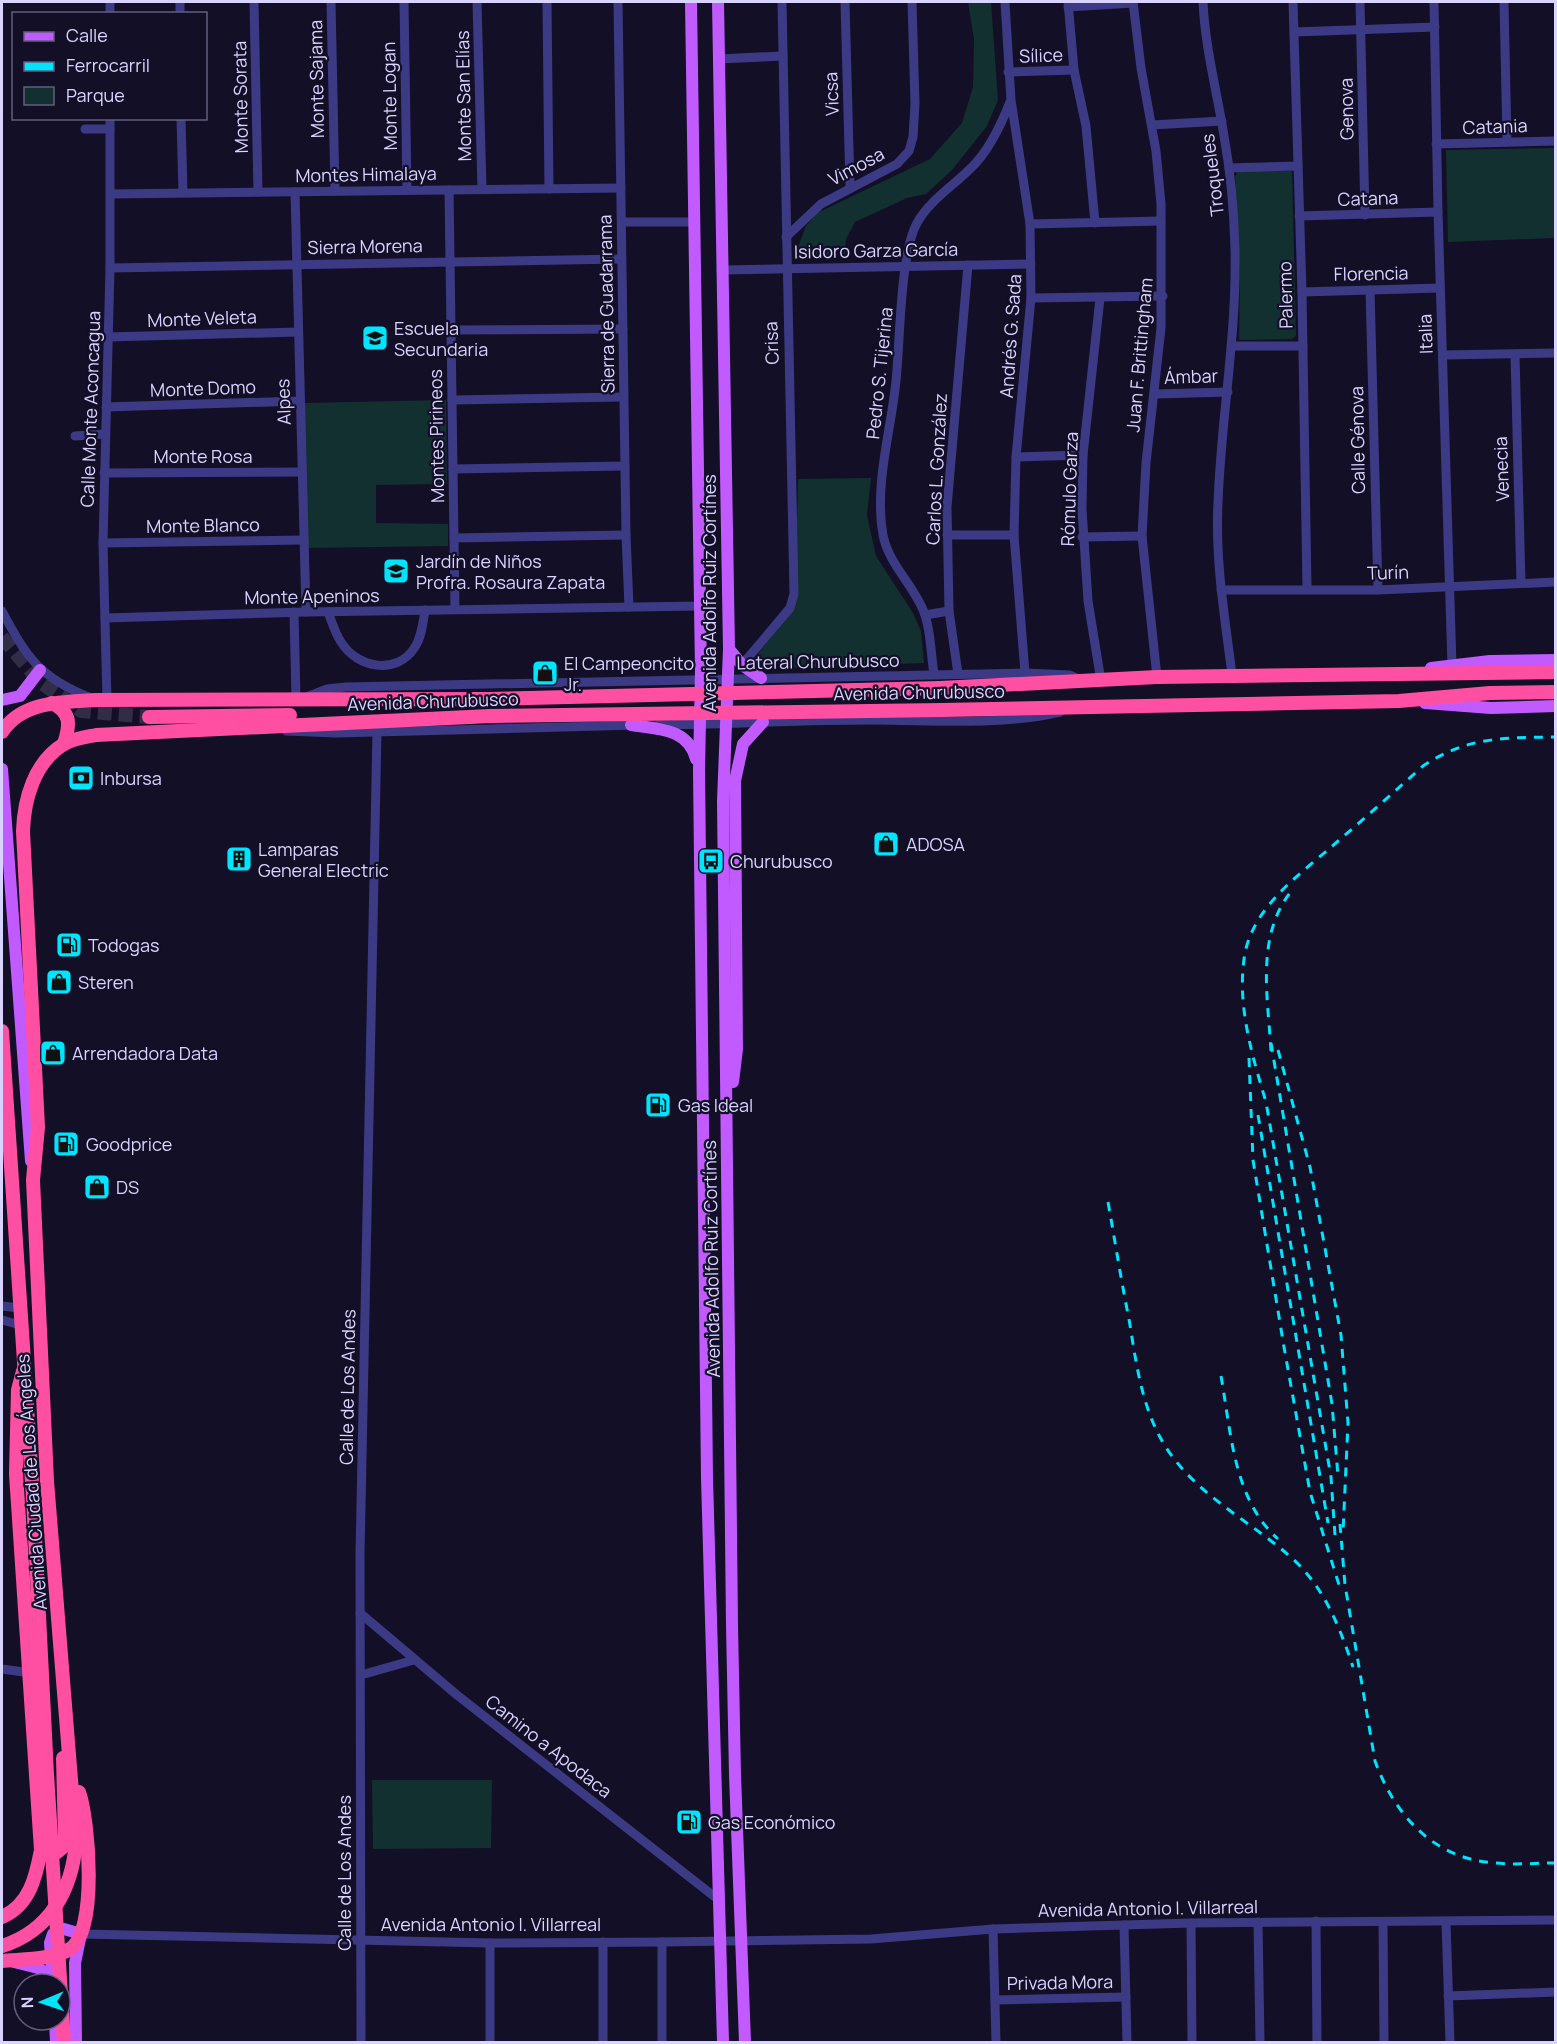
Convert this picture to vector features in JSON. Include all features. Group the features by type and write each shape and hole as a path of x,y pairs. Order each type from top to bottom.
{"highway":[{"name":"Avenida Churubusco","path":"2,732 16,717 52,703 101,700 490,699 940,688 1232,675 1556,672"},
{"name":"Avenida Churubusco","path":"64,744 96,735 263,725 490,716 1078,708 1400,700 1556,692"},
{"path":"33,1180 38,1127 23,831 24,806 38,772 64,744 69,729 68,717 63,709 52,703"},
{"path":"149,717 337,714 363,721"},
{"name":"Avenida Ciudad de Los Ángeles","path":"2,1031 23,1371"},
{"name":"Avenida Ciudad de Los Ángeles","path":"33,1180 47,1481 67,1734 73,1782"},
{"path":"23,1371 33,1497 64,2043"},
{"path":"2,1917 17,1907 30,1891 41,1850 15,1448 18,1390 23,1371"},
{"path":"41,1850 51,1853 63,1847 62,1769 67,1734"},
{"path":"4,1961 70,1949 81,1934 87,1902 87,1833 83,1803 73,1782"},
{"path":"2,1946 22,1939 35,1929 66,1891 75,1860 73,1782"}],"main road":[{"name":"Avenida Adolfo Ruiz Cortínes","path":"692,2 701,679 699,770 707,1478 723,2043"},
{"name":"Avenida Adolfo Ruiz Cortínes","path":"718,2 729,649 723,801 735,1775 745,2043"},
{"path":"729,649 742,665 761,678"},
{"name":"Avenida Churubusco","path":"1398,672 1490,661 1556,660"},
{"path":"2,700 20,696 40,670"},
{"name":"Avenida Churubusco","path":"1400,700 1491,708 1556,706"},
{"path":"728,1134 737,1049 735,781 744,744 763,722"},
{"path":"632,725 679,734 694,750 699,770"},
{"path":"2,769 33,1180"},
{"path":"52,1972 51,1939 57,1930 70,1930 81,1934 75,1970 76,2043"},
{"path":"4,1961 38,1968 43,1972"}],"street":[{"name":"Monte Sorata","path":"254,2 258,192"},
{"name":"Monte Sajama","path":"331,2 335,191"},
{"name":"Monte Logan","path":"404,2 407,190"},
{"name":"Monte San Elías","path":"477,2 482,189"},
{"path":"547,2 549,189"},
{"name":"Sierra de Guadarrama","path":"618,2 623,397 629,607"},
{"name":"Crisa","path":"742,665 794,602 785,268 782,2"},
{"name":"Vicsa","path":"846,2 850,186"},
{"name":"Vimosa","path":"786,237 821,204 850,186 897,164 909,151 913,136 915,104 912,2"},
{"name":"Andrés G. Sada","path":"1005,2 1011,100 1030,224 1031,298 1016,457 1014,535 1024,673"},
{"path":"1095,223 1086,126 1074,70 1068,4 1133,2"},
{"name":"Juan F. Brittingham","path":"1133,2 1141,68 1152,125 1161,221 1162,296 1155,394 1146,463 1142,536 1157,677"},
{"name":"Troqueles","path":"1203,2 1208,48 1229,168 1235,250 1232,346 1217,506 1218,557 1232,675"},
{"name":"Palermo","path":"1293,2 1302,292 1307,588"},
{"name":"Genova","path":"1360,2 1365,215"},
{"name":"Italia","path":"1434,2 1437,212 1452,666"},
{"path":"1504,2 1507,142"},
{"path":"1294,32 1435,27"},
{"path":"718,59 783,56"},
{"name":"Sílice","path":"1008,72 1074,70"},
{"name":"Pedro S. Tijerina","path":"934,674 925,615 891,556 880,519 880,496 894,402 906,267 910,241 916,224 982,154 1002,121 1011,100"},
{"name":"Calle Monte Aconcagua","path":"101,700 105,618 103,543 110,268 110,120"},
{"path":"182,120 183,193"},
{"path":"1152,125 1222,121"},
{"path":"85,129 110,129"},
{"name":"Catania","path":"1436,144 1556,141"},
{"path":"1229,168 1298,166"},
{"name":"Montes Himalaya","path":"111,194 621,188"},
{"name":"Montes Pirineos","path":"449,190 455,609"},
{"name":"Alpes","path":"296,192 297,332 306,612"},
{"name":"Catana","path":"1299,216 1437,212"},
{"path":"1030,224 1161,221"},
{"path":"622,222 695,222"},
{"name":"Sierra Morena","path":"110,268 621,259"},
{"name":"Isidoro Garza García","path":"722,270 1031,264"},
{"name":"Carlos L. González","path":"958,674 949,611 947,535 968,265"},
{"name":"Florencia","path":"1302,292 1440,288"},
{"name":"Calle Génova","path":"1370,290 1377,590"},
{"path":"1031,298 1162,296"},
{"name":"Rómulo Garza","path":"1100,298 1083,455 1082,537 1089,611 1101,681"},
{"path":"451,330 623,329"},
{"name":"Monte Veleta","path":"108,338 297,332"},
{"path":"1232,346 1303,346"},
{"path":"1443,355 1556,353"},
{"name":"Venecia","path":"1515,355 1521,583"},
{"name":"Ámbar","path":"1155,394 1228,392"},
{"path":"452,400 623,397"},
{"name":"Monte Domo","path":"106,407 300,401"},
{"path":"75,436 105,434"},
{"path":"1016,457 1083,455"},
{"path":"453,469 625,466"},
{"name":"Monte Rosa","path":"104,473 302,472"},
{"path":"454,538 626,535"},
{"path":"947,535 1014,535"},
{"path":"1082,537 1142,536"},
{"name":"Monte Blanco","path":"103,543 303,540"},
{"name":"Turín","path":"1221,590 1307,588 1377,590 1556,582"},
{"name":"Monte Apeninos","path":"105,618 294,612 700,606"},
{"path":"328,612 341,643 349,653 364,663 380,666 400,661 415,647 425,610"},
{"path":"2,611 18,640 40,670 64,687 101,700"},
{"path":"925,615 949,611"},
{"path":"294,612 299,699"},
{"path":"380,666 380,686"},
{"name":"Lateral Churubusco","path":"299,699 327,689 380,686 701,679 1024,673 1070,675 1084,682"},
{"path":"667,680 668,725"},
{"path":"630,681 632,725"},
{"path":"263,725 288,732 377,732 1022,718 1078,708"},
{"name":"Calle de Los Andes","path":"361,2043 360,1613 377,732"},
{"path":"2,1305 19,1308"},
{"path":"2,1320 20,1325"},
{"name":"Camino a Apodaca","path":"360,1613 414,1660 720,1901"},
{"path":"361,1675 414,1660"},
{"path":"2,1669 31,1673"},
{"name":"Avenida Antonio I. Villarreal","path":"81,1934 490,1943 662,1942 871,1939 993,1929 1191,1923 1556,1920"},
{"path":"1317,1921 1317,2043"},
{"path":"1258,1922 1260,2043"},
{"path":"1383,1922 1384,2043"},
{"path":"1446,1922 1450,2043"},
{"path":"1191,1923 1192,2043"},
{"path":"1124,1925 1127,2043"},
{"path":"993,1929 996,2043"},
{"path":"603,1942 603,2043"},
{"path":"662,1942 662,2043"},
{"path":"490,1943 490,2043"},
{"path":"1448,1995 1556,1992"},
{"name":"Privada Mora","path":"996,2000 1126,1997"}],"green space":[{"path":"968,2 991,2 998,100 987,126 952,170 926,194 907,198 855,222 846,239 845,254 794,258 806,226 817,213 930,159 962,123 973,87 974,39"},
{"path":"1555,148 1555,238 1448,242 1446,150"},
{"path":"1238,171 1292,171 1296,336 1292,339 1239,340 1240,269 1235,177"},
{"path":"446,400 447,484 376,485 376,523 448,524 448,546 308,548 304,403"},
{"path":"871,478 867,515 876,556 913,613 921,631 924,663 768,669 750,664 795,608 798,479"},
{"path":"372,1780 492,1780 491,1848 373,1849"}],"tunnel":[{"path":"2,637 40,682 81,711 149,717"}],"railway":[{"path":"1335,1535 1331,1477 1266,1102 1244,1010 1245,953 1250,935 1259,919 1282,891 1423,766 1455,749 1471,744 1503,739 1556,737"},
{"path":"1271,1051 1267,988 1269,946 1273,926 1281,907 1293,889"},
{"path":"1271,1043 1332,1404 1338,1476"},
{"path":"1278,1050 1310,1167 1341,1335 1348,1423 1343,1532"},
{"path":"1249,1058 1253,1160 1284,1347 1310,1492 1340,1588"},
{"path":"1258,1115 1328,1523"},
{"path":"1108,1202 1139,1375 1155,1428 1175,1460 1188,1475 1217,1501 1279,1547 1305,1571 1323,1596 1343,1638 1353,1667"},
{"path":"1221,1376 1236,1463 1243,1484 1263,1523 1278,1539"},
{"path":"1340,1524 1345,1585 1375,1761 1394,1800 1420,1831 1453,1853 1473,1860 1495,1863 1556,1863"}],"place":[{"name":"Escuela Secundaria","path":"375,338"},
{"name":"Jardín de Niños Profra. Rosaura Zapata","path":"396,571"},
{"name":"El Campeoncito Jr.","path":"545,673"},
{"name":"Inbursa","path":"81,778"},
{"name":"ADOSA","path":"886,844"},
{"name":"Lamparas General Electric","path":"239,859"},
{"name":"Churubusco","path":"711,861"},
{"name":"Todogas","path":"69,945"},
{"name":"Steren","path":"59,982"},
{"name":"Arrendadora Data","path":"53,1053"},
{"name":"Gas Ideal","path":"658,1105"},
{"name":"Goodprice","path":"66,1144"},
{"name":"DS","path":"97,1187"},
{"name":"Gas Económico","path":"689,1822"}]}
